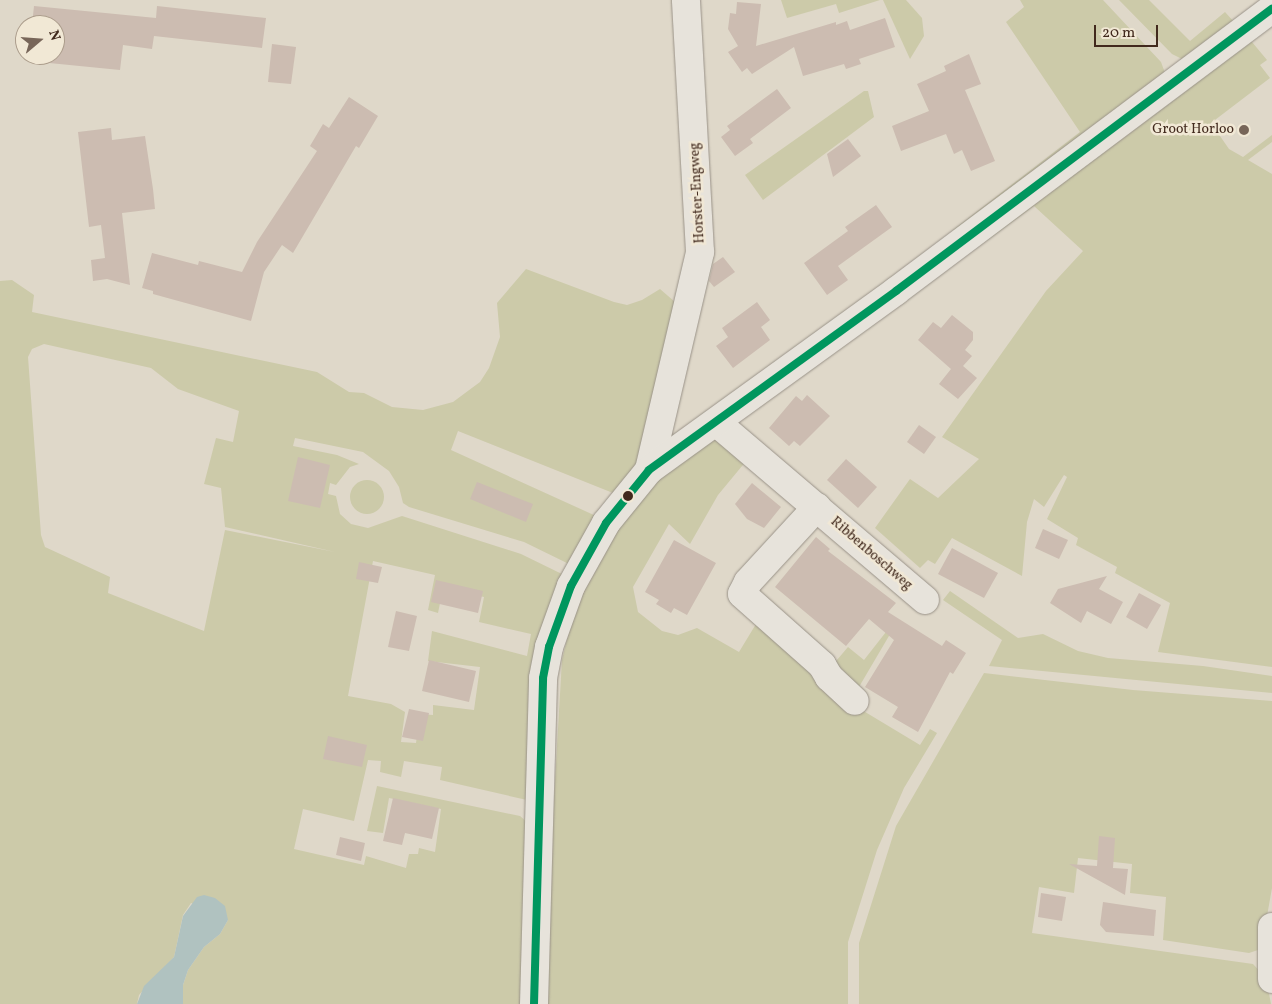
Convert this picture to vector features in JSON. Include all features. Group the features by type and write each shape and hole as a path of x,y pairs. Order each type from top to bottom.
{"street":[{"name":"Horster-Engweg","path":"649,470 700,252 686,0"},
{"name":"Horster-Engweg","path":"534,1004 540,712 549,647 571,586 606,523 649,470 717,423 1272,9"},
{"name":"Ribbenboschweg","path":"717,423 925,600"},
{"name":"Ribbenboschweg","path":"817,507 748,582 742,594 822,665 828,677 855,701"},
{"path":"1272,927 1272,979"}],"shaded area":[{"path":"781,0 880,0 839,13 836,4 787,18"},
{"path":"883,0 906,0 922,18 924,36 910,59"},
{"path":"1020,0 1103,0 1161,62 1165,73 955,234 953,230 1080,132 1006,22 1024,7"},
{"path":"1119,0 1149,0 1190,41 1225,12 1235,23 1184,60 1172,54"},
{"path":"1247,36 1267,60 1260,65 1270,78 1211,123 1229,149 1243,157 1272,135 1272,142 1248,160 1272,174 1272,667 1158,652 1170,603 1115,573 1117,567 1076,545 1078,538 1047,519 1067,477 1064,475 1044,507 1034,499 1027,522 1022,576 952,538 935,564 928,560 920,568 875,528 910,479 938,498 979,459 942,437 1046,291 1083,251 1034,206 978,247 979,239"},
{"path":"864,91 868,91 874,117 763,200 745,175"},
{"path":"526,269 614,302 627,305 642,300 660,289 675,302 641,460 613,493 458,431 451,450 596,516 571,565 524,542 409,507 403,503 399,487 389,471 363,452 295,438 293,446 337,455 359,464 350,467 336,485 330,483 328,494 336,496 340,514 351,524 368,528 402,516 521,554 566,576 527,800 440,780 442,767 404,761 401,777 380,772 381,761 368,760 354,821 303,809 294,849 364,865 366,856 406,868 409,854 418,854 419,848 435,852 441,809 389,798 383,833 367,831 377,786 520,816 527,822 524,1004 183,1004 183,985 188,970 204,947 220,934 228,920 191,903 183,915 174,957 139,995 137,1004 0,1004 0,281 12,280 34,295 32,312 317,372 349,392 364,393 392,407 423,410 453,402 480,382 489,368 500,337 497,303","holes":["44,344 151,368 178,389 239,411 233,442 216,438 204,484 221,488 225,527 335,552 225,530 204,631 108,593 110,577 45,547 41,535 28,357 32,349","373,561 435,575 428,610 438,613 443,588 484,597 479,622 531,634 527,656 432,631 428,661 480,667 474,710 433,705 433,715 420,714 416,743 401,742 405,712 391,704 348,696"]},
{"path":"715,437 747,460 718,495 690,544 669,524 633,587 638,612 662,631 678,635 697,628 739,652 756,624 821,677 817,683 920,745 930,729 937,733 904,788 877,850 848,942 848,1004 542,1004 562,660 574,609 637,493"},
{"path":"367,480 379,485 384,497 379,509 367,514 355,509 350,497 355,485"},
{"path":"950,591 1018,638 1043,634 1078,651 1108,658 1203,666 1272,676 1272,693 989,666 1002,640 943,600"},
{"path":"893,623 896,624 856,692 831,667 848,647 864,660"},
{"path":"984,673 1133,690 1272,701 1272,888 1262,944 1258,950 1249,953 1163,940 1166,897 1130,893 1132,864 1078,858 1074,893 1039,887 1032,933 1253,964 1266,978 1271,1004 859,1004 859,943 896,826"},
{"path":"204,895 215,898 225,906 228,920 220,934 204,947 188,970 183,985 183,1004 137,1004 144,986 174,957 183,916 197,897"}],"building":[{"path":"737,2 761,4 756,46 836,22 836,25 847,21 850,30 885,18 895,47 859,59 861,64 846,69 844,64 803,76 794,47 752,74 747,68 742,72 728,52 738,46 728,29 730,13 736,14"},
{"path":"34,6 156,18 157,6 266,18 262,48 154,36 152,49 123,45 120,70 65,65 65,15 33,15"},
{"path":"272,44 296,47 291,84 268,82"},
{"path":"969,54 981,84 965,90 995,161 971,171 962,150 954,154 946,134 901,151 892,126 929,111 917,84 946,71 944,66"},
{"path":"777,89 791,108 750,139 753,143 735,156 721,137 730,130 727,126"},
{"path":"349,97 378,116 359,148 356,146 293,253 282,245 264,272 251,321 153,294 153,291 142,288 152,253 198,265 199,261 242,272 257,242 317,151 310,146 323,124 329,128"},
{"path":"111,128 112,140 145,136 153,189 155,209 122,213 130,285 107,279 93,281 91,260 105,258 101,225 89,227 78,132"},
{"path":"848,139 861,156 833,177 827,154"},
{"path":"876,205 892,227 838,266 848,280 827,295 804,263 848,231 845,227"},
{"path":"723,257 735,272 714,287 709,281 713,264"},
{"path":"757,302 770,320 761,327 770,340 733,368 716,346 728,337 722,328"},
{"path":"952,315 973,332 973,340 965,350 972,356 963,366 977,378 958,399 939,384 951,369 918,340 933,322 941,328"},
{"path":"807,395 830,416 800,446 794,441 789,446 769,428 796,396 802,401"},
{"path":"919,425 936,437 924,454 907,442"},
{"path":"298,457 330,465 320,508 288,501"},
{"path":"846,459 877,487 858,508 827,480"},
{"path":"477,482 533,504 526,522 470,499"},
{"path":"752,483 781,507 764,528 747,519 735,504"},
{"path":"1043,529 1068,540 1059,559 1035,548"},
{"path":"816,537 830,549 828,551 896,603 888,612 942,646 946,640 966,653 953,674 950,672 918,732 892,717 898,707 865,687 894,640 869,619 846,646 775,587"},
{"path":"674,540 716,563 687,615 674,608 671,613 656,604 659,600 645,592"},
{"path":"952,548 998,573 984,598 938,574"},
{"path":"359,562 382,567 378,583 356,579"},
{"path":"1107,576 1099,589 1123,602 1111,624 1087,611 1081,623 1050,603 1058,589"},
{"path":"436,580 483,591 478,613 431,602"},
{"path":"1139,593 1161,605 1147,629 1126,617"},
{"path":"396,611 417,616 409,651 388,647"},
{"path":"429,660 476,671 469,702 422,691"},
{"path":"409,709 429,713 423,741 402,737"},
{"path":"328,736 367,745 362,767 323,759"},
{"path":"393,798 439,808 432,839 405,833 402,845 383,841"},
{"path":"1099,836 1115,838 1113,868 1128,869 1125,895 1069,864 1097,866"},
{"path":"340,837 365,843 361,861 336,855"},
{"path":"1041,893 1066,897 1062,921 1038,917"},
{"path":"1103,902 1156,910 1154,936 1106,932 1100,925"}],"transit line":[{"path":"534,1004 543,678 549,647 571,586 606,523 649,470 896,291 1272,9"}],"place":[{"name":"Groot Horloo","path":"1244,130"}]}
